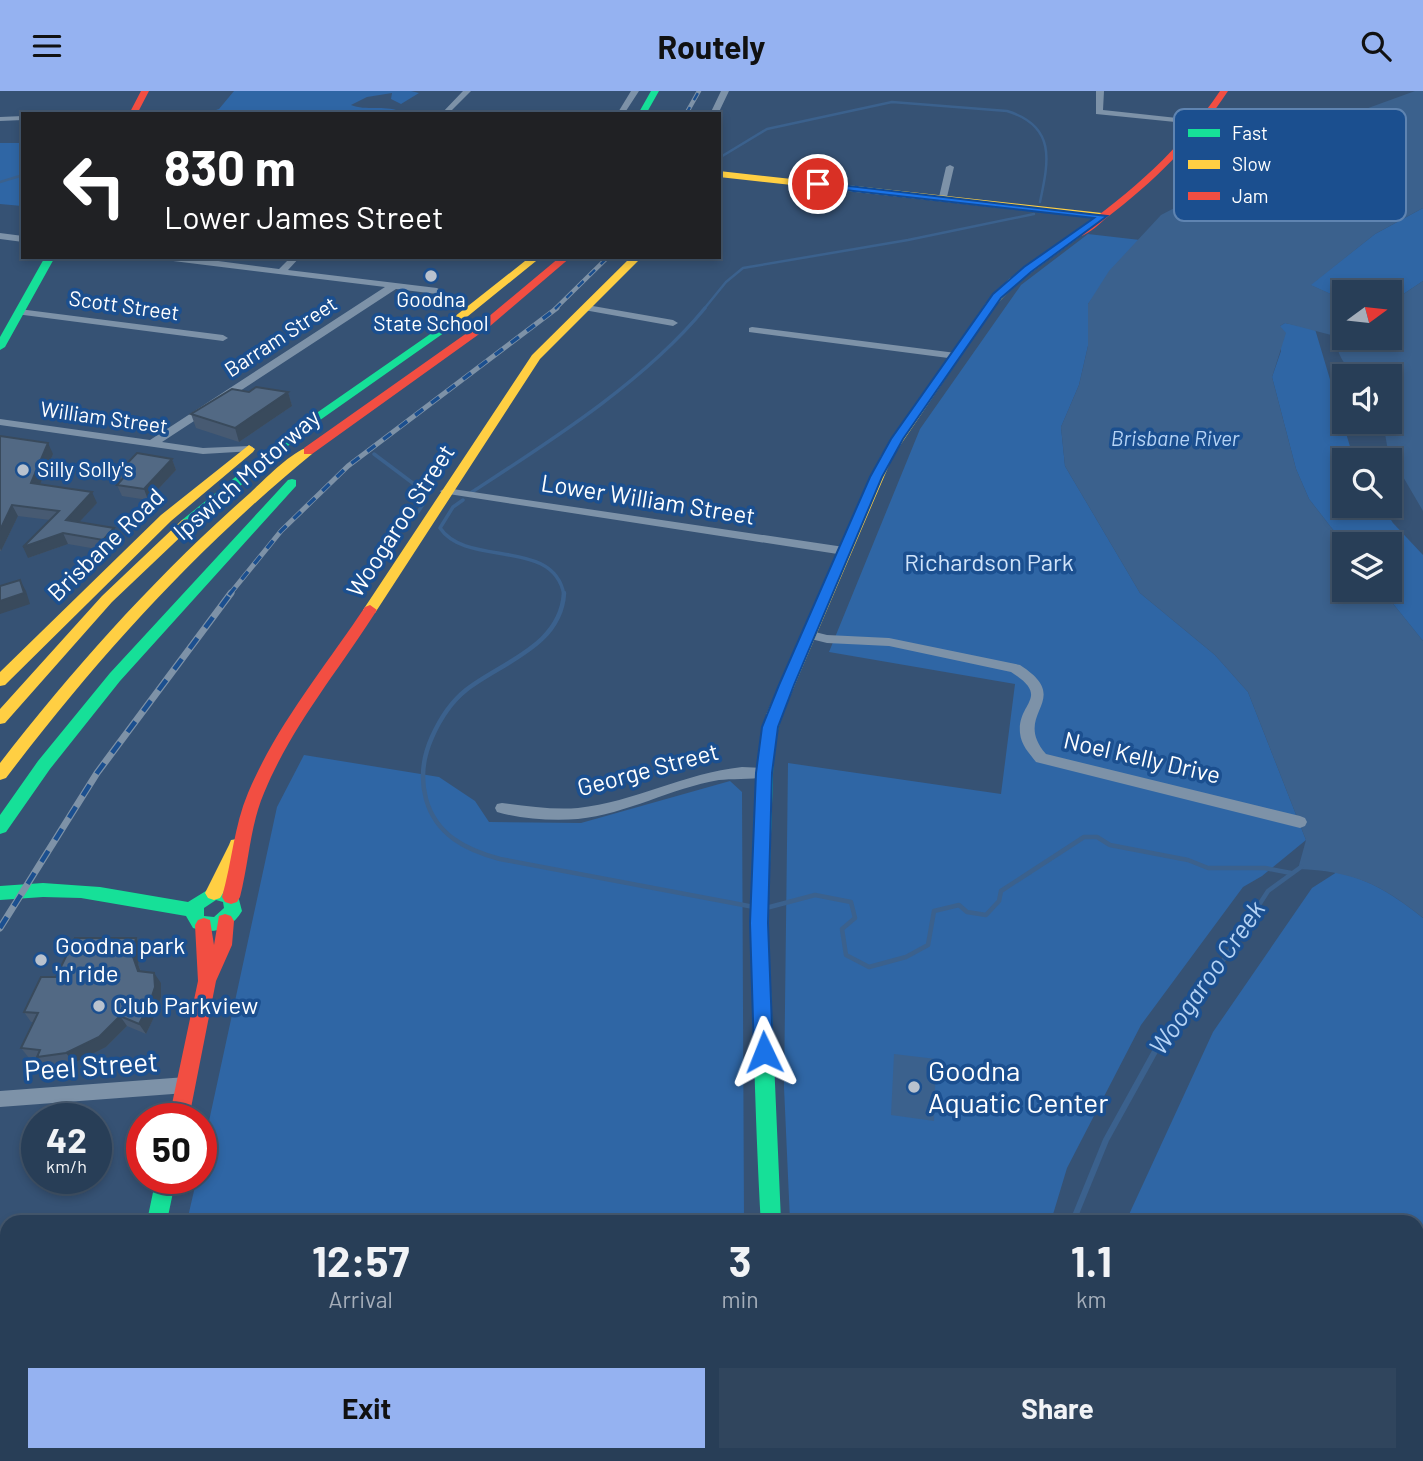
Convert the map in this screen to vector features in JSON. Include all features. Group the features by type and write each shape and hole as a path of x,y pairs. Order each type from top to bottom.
{"main road":[{"path":"134,112 145,91"},
{"path":"1213,109 1224,91"},
{"path":"644,112 663,95"},
{"path":"771,1215 759,923 764,773 770,727 807,634 887,456 956,356 1005,288 1174,162"},
{"path":"721,174 1102,216"},
{"path":"0,347 49,259"},
{"path":"280,425 450,312 518,259"},
{"name":"Ipswich Motorway","path":"0,719 96,611 228,487 311,422 473,309 534,259"},
{"name":"Ipswich Motorway","path":"0,774 73,679 169,573 264,486 376,400 509,306 564,259"},
{"name":"Woogaroo Street","path":"214,893 242,837 253,799 268,767 446,491 536,356 561,328 612,287 635,259"},
{"path":"0,828 54,750 121,669 273,501 374,411 376,400"},
{"name":"Brisbane Road","path":"0,681 158,526 262,438"},
{"name":"Woogaroo Street","path":"231,897 240,866 242,837"},
{"path":"0,881 30,883 41,890"},
{"path":"0,893 24,894 41,890 129,898 194,910"},
{"path":"207,981 221,956 226,933 225,921 235,906 231,897 214,893 201,900 194,910 195,919 204,925 225,921"},
{"path":"182,1103 207,981 204,925"},
{"path":"158,1215 163,1194"}],"street":[{"path":"446,112 467,91"},
{"path":"621,112 635,91"},
{"path":"715,112 725,91"},
{"path":"1100,91 1099,112 1174,120"},
{"path":"0,119 21,118"},
{"path":"943,197 950,167"},
{"path":"0,236 21,239"},
{"path":"182,259 437,291"},
{"path":"281,271 294,259"},
{"name":"Barram Street","path":"152,444 395,285"},
{"path":"587,308 673,323"},
{"name":"Scott Street","path":"19,312 223,338"},
{"path":"752,330 956,356"},
{"name":"William Street","path":"0,422 203,451 248,449"},
{"path":"203,451 214,456 221,471"},
{"name":"Lower William Street","path":"446,491 844,551"},
{"name":"Noel Kelly Drive","path":"807,634 835,639 889,642 1015,668 1030,675 1038,686 1039,696 1025,736 1028,747 1041,758 1300,822"},
{"name":"George Street","path":"502,808 548,814 586,812 728,772 764,773"},
{"name":"Peel Street","path":"0,1099 186,1085"}],"green space":[{"path":"234,91 419,93 401,104 391,99 392,93 367,97 351,105 387,108 399,112 210,112 219,109"},
{"path":"0,143 21,143 21,206 0,204"},
{"path":"1423,208 1423,281 1402,295 1402,280 1332,280 1332,295 1310,285 1375,234 1399,221 1406,221 1406,217"},
{"name":"Richardson Park","path":"1088,234 1140,240 1088,304 1088,346 1079,385 1061,427 1065,466 1140,593 1215,655 1248,692 1306,840 1262,876 1243,887 1141,1025 1067,1168 1053,1215 790,1215 784,1087 788,763 1001,794 1015,684 829,652 920,429 1021,285"},
{"path":"1285,323 1315,329 1332,386 1332,434 1346,434 1350,448 1332,448 1332,518 1390,518 1401,532 1335,532 1309,499 1296,469 1272,377 1281,351 1280,326"},
{"path":"1402,533 1423,555 1423,641 1392,602 1402,602"},
{"path":"304,755 439,777 475,801 489,822 581,823 730,781 742,792 744,1215 188,1215 193,1194 217,1194 217,1103 213,1103 277,807"},
{"path":"1337,872 1361,879 1383,890 1423,918 1423,1215 1129,1215 1213,1032 1312,888"}],"water":[{"name":"Brisbane River","path":"1415,91 1423,91 1423,208 1406,217 1406,109 1366,109"},
{"name":"Brisbane River","path":"1174,208 1174,221 1399,221 1375,234 1311,285 1332,295 1332,335 1285,323 1280,326 1286,333 1272,377 1296,469 1309,499 1335,532 1332,532 1332,602 1392,602 1423,641 1423,918 1393,896 1365,881 1334,873 1298,869 1306,840 1248,692 1215,655 1140,593 1065,466 1061,427 1079,385 1088,346 1088,304 1109,271 1161,215"},
{"name":"Brisbane River","path":"1423,281 1423,511 1402,475 1402,448 1387,448 1385,434 1402,434 1402,364 1346,364 1338,350 1402,350 1402,295"},
{"name":"Goodna Aquatic Center","path":"894,1054 936,1059 934,1121 891,1115"}],"building":[{"path":"256,387 288,392 235,428 191,414 232,389 249,392"},
{"path":"0,436 48,443 31,483 92,492 66,520 114,528 103,540 63,533 23,547 59,511 12,505 0,530"},
{"path":"137,453 172,459 144,489 117,485 127,474 118,473"},
{"path":"20,580 24,593 0,601 0,586"},
{"name":"Club Parkview","path":"75,938 136,938 132,954 138,971 154,973 155,987 139,1024 120,1016 99,1037 66,1053 37,1057 40,1050 21,1048 38,1013 24,1012 41,977 56,977"}],"waterway":[{"path":"721,157 767,129 892,102 1007,111 1023,117 1034,126 1045,146 1046,172 1040,202"},
{"path":"0,182 21,176"},
{"path":"704,309 726,282 743,268 908,240 1034,214"},
{"path":"472,492 565,430 626,385 681,335 705,308"},
{"path":"374,454 426,493 427,498 418,512"},
{"path":"463,500 453,507 440,528 453,540 469,547 527,559 544,566 557,577 564,594"},
{"path":"564,594 560,611 541,640 466,690 451,705 439,724 426,752 423,767 426,799 437,822 464,846 500,859 754,907"},
{"path":"766,908 815,895 851,902 855,918 842,929 846,955 869,967 906,957 928,945 934,911 959,905 967,912 986,915 999,901 1001,891 1084,837 1097,837 1110,845 1188,860 1208,868 1265,868 1291,873"},
{"name":"Woogaroo Creek","path":"1217,970 1268,891 1301,867"},
{"name":"Woogaroo Creek","path":"1075,1215 1106,1140 1164,1035 1219,968"}],"railway":[{"path":"687,112 699,91"},
{"path":"555,309 606,259"},
{"path":"229,595 281,531 348,466 557,308"},
{"path":"0,928 97,773 231,593"}],"traffic: fast":[{"path":"643,112 655,91"},
{"path":"0,347 49,259"},
{"path":"187,523 309,423 453,323"},
{"path":"0,828 44,765 115,677 292,483"},
{"path":"771,1215 759,923 766,745 774,715"},
{"path":"0,893 62,890 194,910"},
{"path":"214,893 231,897 233,911 218,924 199,923 194,915 196,904 214,893"},
{"path":"158,1215 163,1194"}],"traffic: slow":[{"path":"721,174 1102,216"},
{"path":"774,715 887,456 990,305 1013,281 1077,235"},
{"path":"453,323 533,259"},
{"path":"370,610 536,357 635,259"},
{"path":"0,681 166,518 249,449"},
{"path":"0,774 106,643 182,562 223,523 308,451"},
{"path":"0,719 107,599 187,523"},
{"path":"214,893 237,845"}],"traffic: jam":[{"path":"134,112 145,91"},
{"path":"1212,109 1224,91"},
{"path":"1077,235 1120,204 1174,155"},
{"path":"308,451 485,325 564,259"},
{"path":"231,897 247,818 269,766 301,711 370,610"},
{"path":"207,981 223,945 225,921"},
{"path":"182,1103 207,981 204,925"}],"place":[{"name":"Goodna State School","path":"431,276"},
{"name":"Silly Solly's","path":"23,470"},
{"name":"Goodna park 'n' ride","path":"41,960"},
{"name":"Club Parkview","path":"99,1006"},
{"name":"Goodna Aquatic Center","path":"914,1087"}],"route":[{"path":"764,1052 759,923 764,773 770,727 786,685 876,477 897,439 997,296 1027,269 1102,216 1089,212 818,184"}]}
